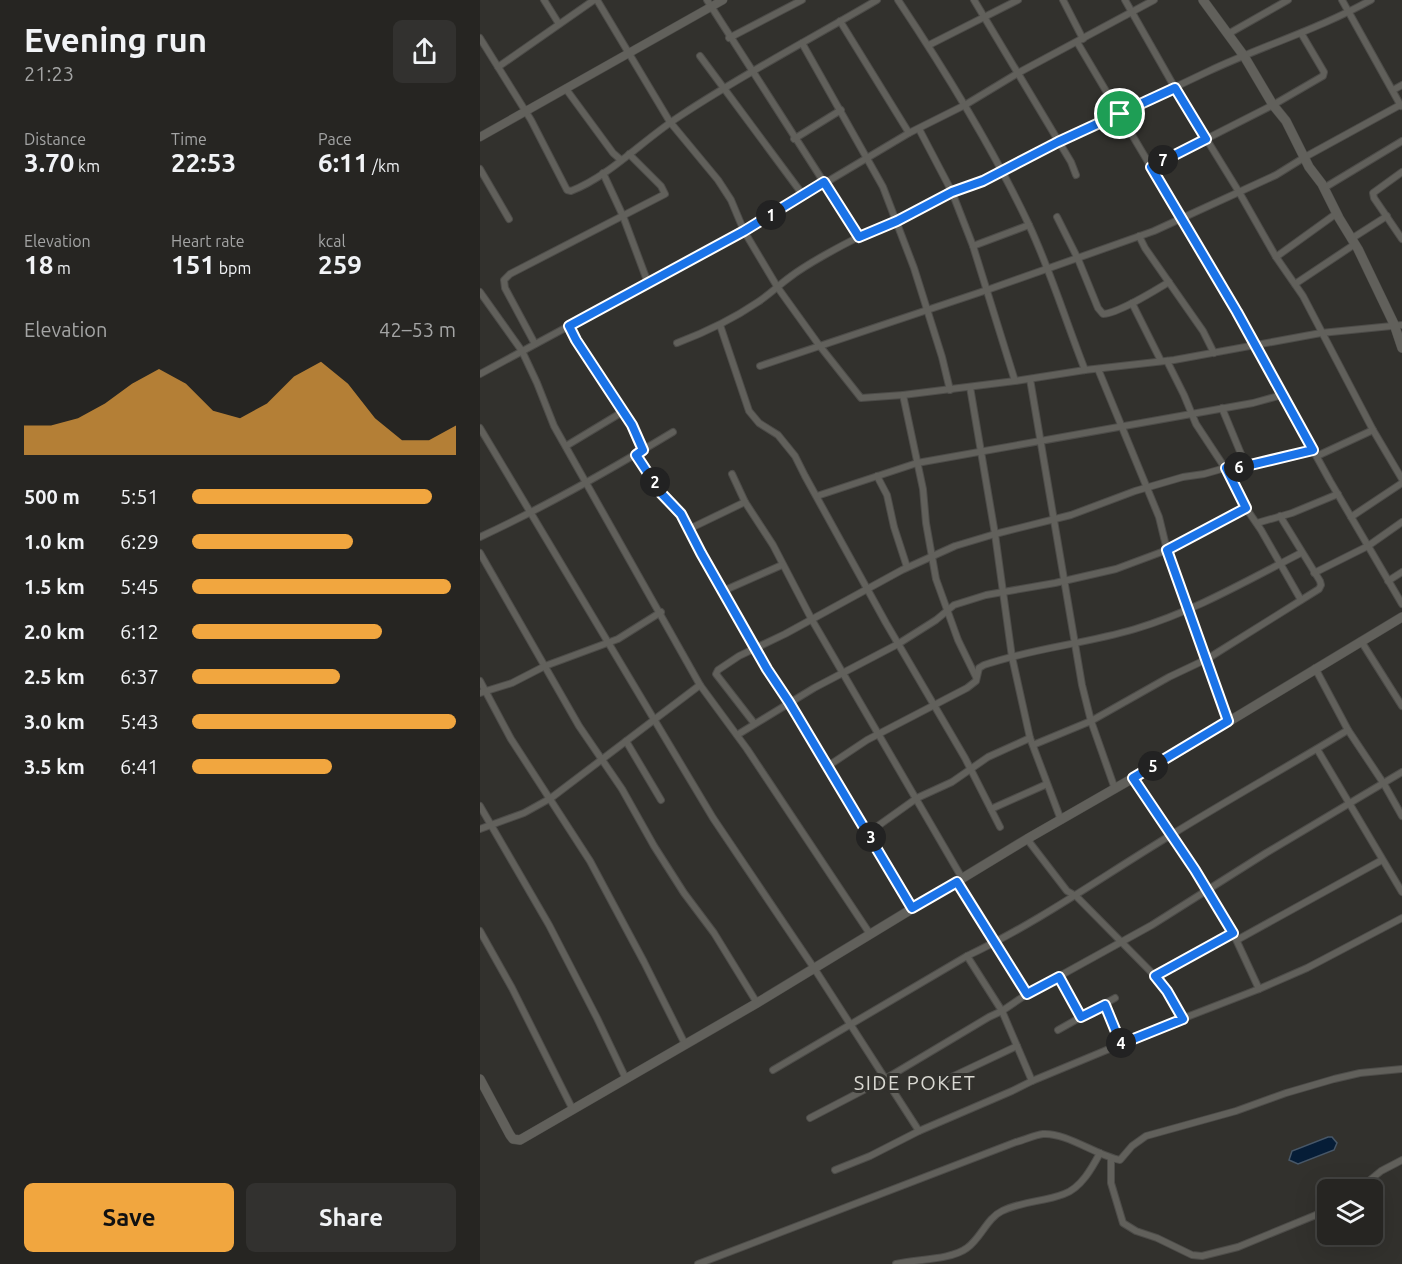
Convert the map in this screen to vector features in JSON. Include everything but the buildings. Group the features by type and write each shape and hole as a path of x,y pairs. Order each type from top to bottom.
{"main road":[{"path":"1203,0 1244,56 1273,105 1287,121 1309,167 1324,188 1398,326 1402,348"},
{"path":"480,1079 513,1139 520,1140 757,1003 1027,839 1115,789 1402,617"}],"street":[{"path":"544,0 559,24"},
{"path":"498,67 596,0 670,122 718,180 731,200 744,231 778,288 858,396 868,398 950,390 1164,361 1321,333 1398,326"},
{"path":"480,137 630,53 709,3 723,0"},
{"path":"729,38 802,0"},
{"path":"480,38 526,112 567,190 571,191 603,173 670,122 722,88 877,0"},
{"path":"898,0 965,105 1002,170 1048,269 1085,370"},
{"path":"974,0 1076,175"},
{"path":"928,45 1018,0"},
{"path":"1063,0 1080,40 1120,114 1256,344 1282,395 1402,604"},
{"path":"1125,0 1276,257 1295,284 1402,481 1351,517"},
{"path":"480,374 744,231 909,133 965,105 1018,73 1154,0"},
{"path":"1228,34 1278,2 1288,0"},
{"path":"760,366 1078,259 1181,220 1276,175 1401,106 1341,0"},
{"path":"677,343 720,325 778,288 791,276 859,237 897,221 952,192 983,181 1058,142 1371,0"},
{"path":"709,3 729,38 859,237"},
{"path":"840,21 909,133"},
{"path":"1151,167 1273,105 1323,76 1324,72 1301,33"},
{"path":"802,43 884,187 942,357 950,390"},
{"path":"700,56 803,195"},
{"path":"1393,90 1402,85"},
{"path":"566,90 613,153 621,160"},
{"path":"794,139 841,110"},
{"path":"919,129 952,192 973,246 1015,381"},
{"path":"1324,188 1402,141"},
{"path":"535,344 505,288 504,280 510,274 564,244 665,194 661,186 629,154"},
{"path":"480,169 509,219"},
{"path":"1402,172 1373,193 1374,198 1402,239"},
{"path":"603,173 623,216 648,283"},
{"path":"1276,257 1336,213"},
{"path":"1295,284 1388,216"},
{"path":"1057,217 1103,314 1132,303 1169,282"},
{"path":"973,246 1029,225"},
{"path":"1139,236 1203,331 1214,353"},
{"path":"480,292 522,351 554,426 661,612 700,685 737,735 870,934"},
{"path":"1132,303 1196,424 1226,468 1246,508 1301,600"},
{"path":"720,325 749,411 759,423 777,435 795,456 898,644 971,770 1000,827"},
{"path":"569,326 624,411 643,450"},
{"path":"1098,369 1159,517 1167,550 1228,721"},
{"path":"1030,379 1082,685 1090,721 1115,789"},
{"path":"970,387 979,452 995,534 1012,657 1031,741 1061,820"},
{"path":"903,395 923,489 926,523 936,579 958,640 977,677"},
{"path":"817,496 917,463 1282,395"},
{"path":"1222,408 1246,466"},
{"path":"566,446 624,411"},
{"path":"480,428 713,818 920,1131"},
{"path":"754,723 735,696 716,675 718,670 907,567 995,534 1071,515 1147,487 1226,468 1315,453 1373,429"},
{"path":"480,537 530,514 673,432"},
{"path":"636,455 661,493 681,514 755,648 912,908"},
{"path":"732,474 745,502 773,545 812,620 917,798 995,943 1027,994"},
{"path":"878,476 887,495 894,527 907,567"},
{"path":"1257,523 1338,494"},
{"path":"689,529 745,502"},
{"path":"737,735 789,702 898,644 965,600 1116,569 1167,550 1246,508"},
{"path":"868,833 917,798 952,782 988,757 1090,721 1169,677 1207,659 1319,589 1321,585 1280,516"},
{"path":"1314,573 1368,546 1402,522"},
{"path":"480,553 579,726 603,760 684,893 714,933 757,1003"},
{"path":"828,766 850,750 973,684 979,668 984,665 1134,629 1189,610 1301,553"},
{"path":"723,591 782,564"},
{"path":"1388,581 1402,572"},
{"path":"483,692 512,683 545,666 618,639 661,612"},
{"path":"1361,641 1399,696 1402,706"},
{"path":"1315,669 1348,730 1402,816"},
{"path":"480,681 483,692 511,739 590,861 685,1044"},
{"path":"480,829 491,823 524,813 550,798 700,685"},
{"path":"773,1070 967,956 995,943 1076,896 1171,834 1348,730"},
{"path":"626,741 661,800"},
{"path":"1317,749 1402,892"},
{"path":"810,1118 885,1079 1027,994 1152,925 1402,772"},
{"path":"1133,778 1207,890 1235,937 1259,989"},
{"path":"991,809 1047,784"},
{"path":"480,806 549,925 626,1079"},
{"path":"1027,839 1067,891 1076,896 1155,976 1167,991 1183,1019"},
{"path":"1155,976 1382,860"},
{"path":"836,1170 1032,1081 1259,989 1306,968 1402,918"},
{"path":"480,931 512,988 573,1110"},
{"path":"967,956 1002,1011 1032,1081"},
{"path":"1059,977 1081,1017"},
{"path":"1058,1030 1115,998"},
{"path":"1105,1005 1121,1044"},
{"path":"943,1081 1017,1046"},
{"path":"698,1264 1016,1142 1043,1134 1069,1140 1120,1160 1132,1146 1146,1136 1164,1130 1236,1111 1334,1079 1360,1073 1402,1069"},
{"path":"896,1264 940,1257 969,1247 1000,1212 1026,1202 1065,1194 1078,1186 1100,1153"},
{"path":"1111,1158 1111,1183 1123,1223 1192,1256 1202,1256 1238,1247 1317,1215"},
{"path":"1371,1179 1402,1160"}],"water":[{"path":"1332,1137 1337,1143 1334,1150 1298,1164 1289,1160 1292,1151"}],"district":[{"name":"SIDE POKET","path":"915,1082"}],"route":[{"path":"1175,88 1206,139 1151,167 1256,344 1313,450 1246,466 1226,468 1246,508 1167,550 1228,721 1133,778 1195,870 1233,933 1155,976 1167,991 1183,1019 1121,1044 1105,1005 1081,1017 1059,977 1027,994 957,882 912,908 861,820 767,669 681,514 661,493 636,455 643,450 632,425 569,326 744,231 824,182 859,237 897,221 952,192 983,181 1015,163 1120,114 1175,88"}]}
